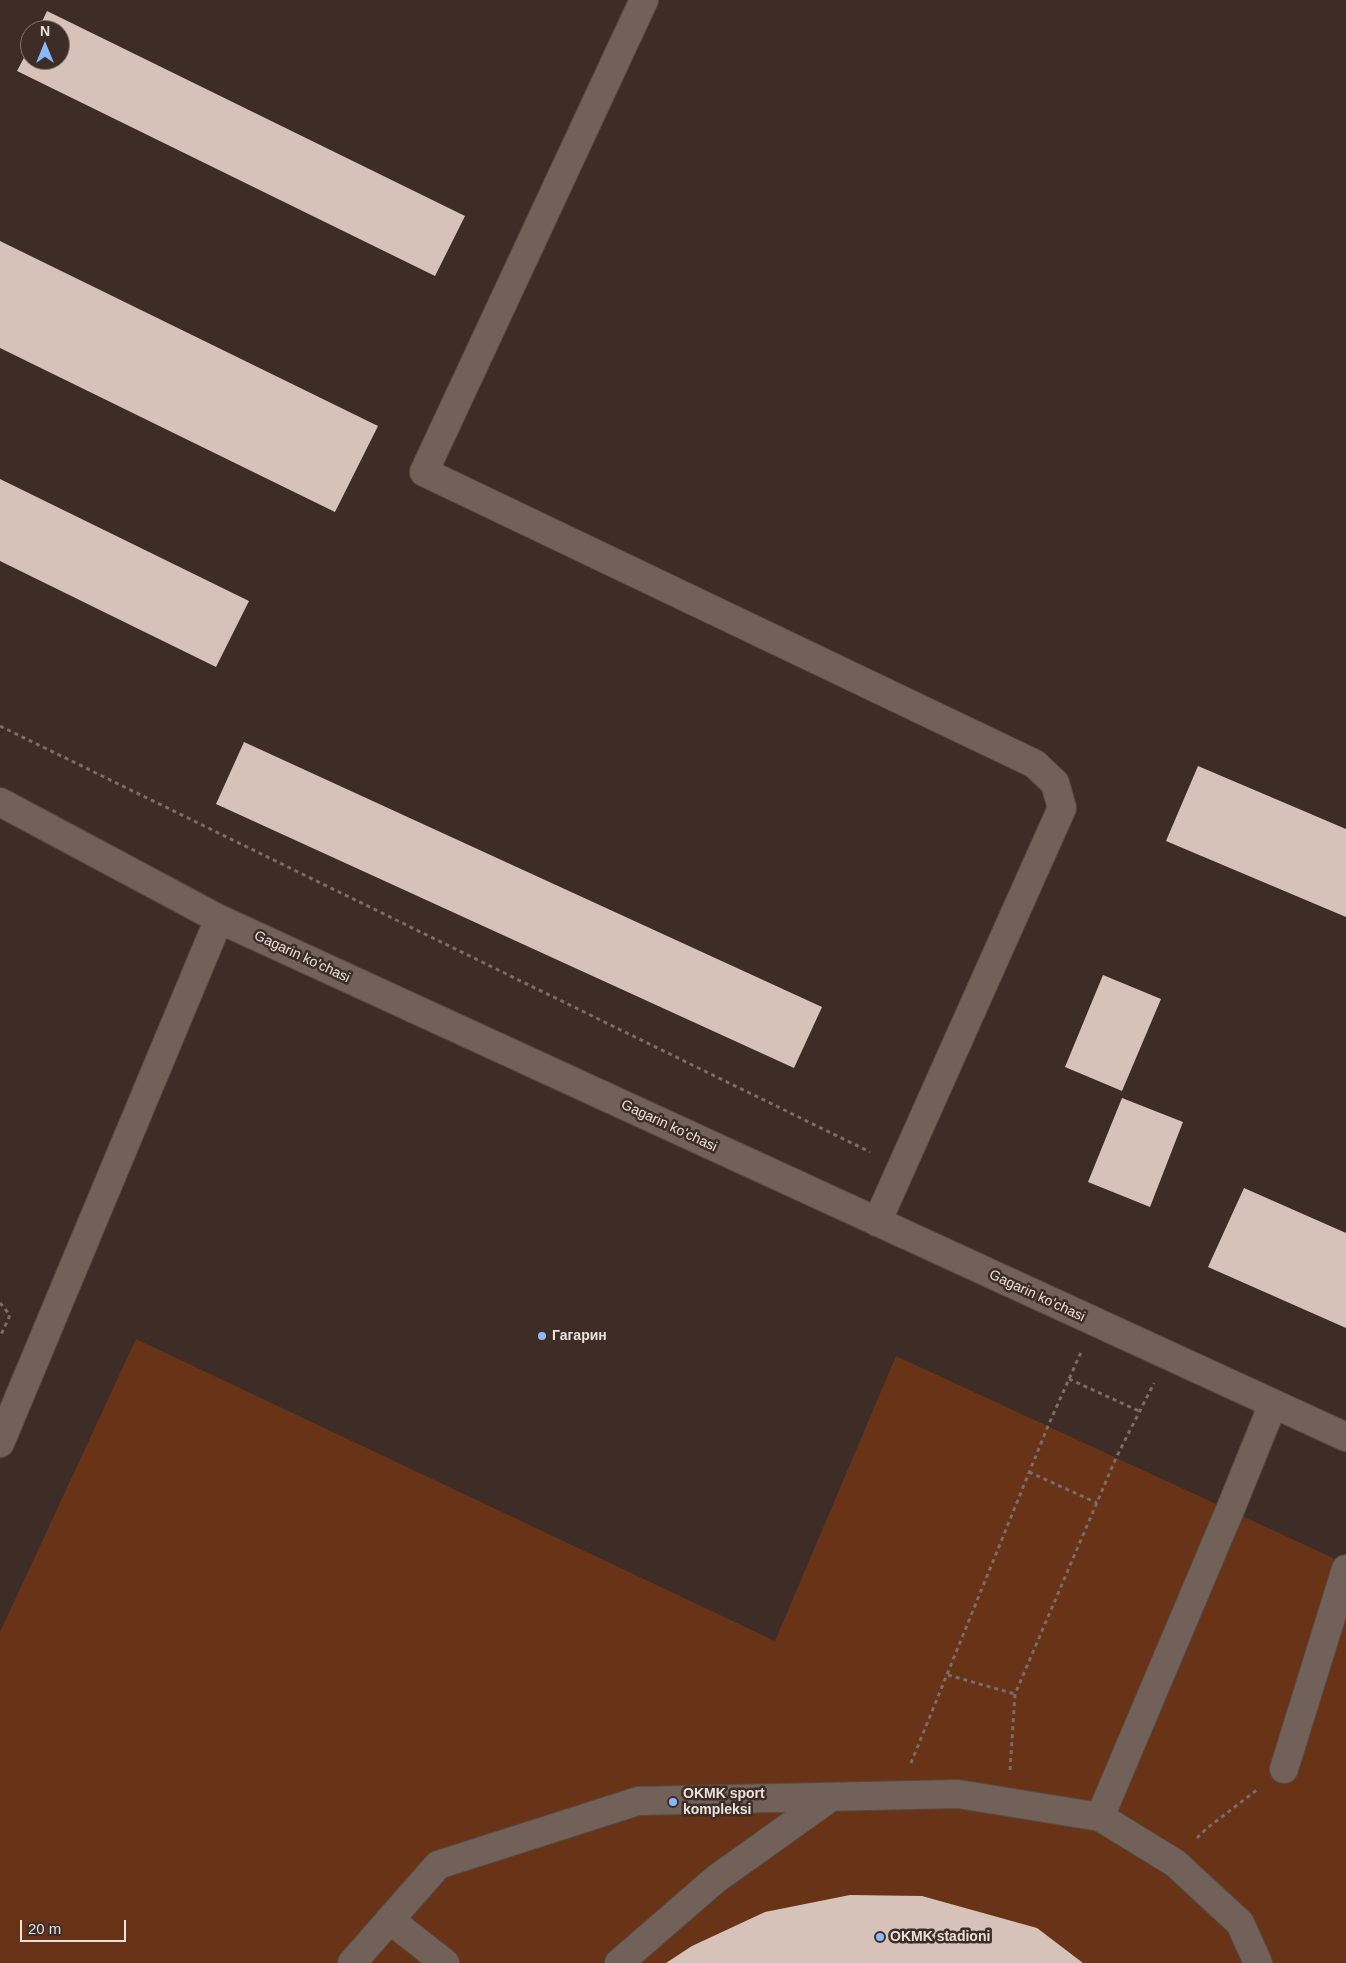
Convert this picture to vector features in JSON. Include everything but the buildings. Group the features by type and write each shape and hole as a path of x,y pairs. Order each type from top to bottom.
{"street":[{"path":"644,0 424,472 1035,764 1055,783 1062,808 878,1222"},
{"name":"Gagarin ko'chasi","path":"0,802 219,919 1346,1437"},
{"path":"0,1443 219,919"},
{"path":"1100,1817 1273,1404"},
{"path":"1284,1769 1346,1569"},
{"path":"354,1962 438,1866 638,1801 958,1794 1100,1817 1175,1863 1240,1923 1258,1963"},
{"path":"619,1963 716,1878 831,1797"},
{"path":"390,1920 445,1963"}],"path":[{"path":"0,726 870,1152"},
{"path":"0,1303 10,1315 0,1337"},
{"path":"898,1796 1029,1472 1095,1322"},
{"path":"1008,1803 1015,1694 1116,1458 1168,1356"},
{"path":"1069,1379 1140,1411"},
{"path":"1029,1472 1097,1503"},
{"path":"948,1674 1015,1694"},
{"path":"1175,1863 1206,1829 1284,1769"}],"shaded area":[{"name":"OKMK sport kompleksi","path":"136,1339 775,1641 896,1356 1346,1564 1346,1963 0,1963 0,1632"}],"place":[{"name":"Гагарин","path":"542,1336"},
{"name":"OKMK sport kompleksi","path":"673,1802"},
{"name":"OKMK stadioni","path":"880,1937"}]}
